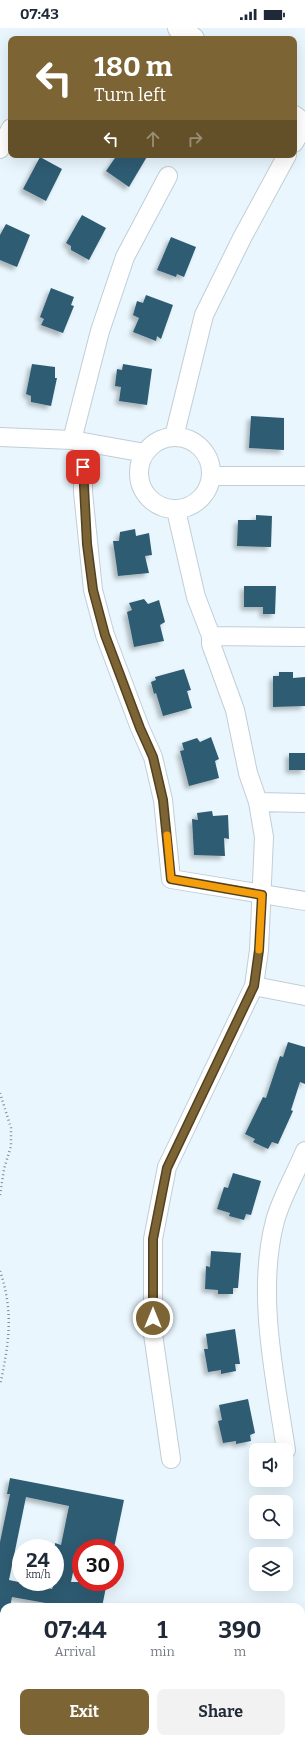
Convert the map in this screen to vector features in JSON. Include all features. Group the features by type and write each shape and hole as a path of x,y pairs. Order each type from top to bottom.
{"main road":[{"path":"179,28 190,36"}],"street":[{"path":"0,149 8,134"},
{"path":"174,436 204,315 242,238 285,158"},
{"path":"168,176 125,257 100,331 77,441 93,590 105,635 140,728 153,757 163,800 171,879 305,901"},
{"path":"174,436 188,439 200,446 209,458 212,476 210,486 202,498 190,507 176,510 162,508 150,500 141,488 138,474 140,460 145,453 148,448 160,440 174,436"},
{"path":"0,437 77,441 145,453"},
{"path":"212,476 305,476"},
{"path":"171,1459 153,1334 153,1239 167,1168 254,986 259,950 264,837 258,802 248,773 235,710 211,644 211,636 196,597 176,510"},
{"path":"211,636 305,638"},
{"path":"258,802 305,803"},
{"path":"254,986 305,996"},
{"path":"284,1443 272,1361 267,1292 268,1258 275,1220 305,1151"}],"path":[{"path":"0,1093 11,1128 11,1146 4,1169 0,1195"},
{"path":"0,1271 4,1283 10,1324 0,1385"}],"building":[{"path":"39,158 62,169 46,201 23,189"},
{"path":"115,158 146,158 129,187 106,171"},
{"path":"82,215 106,228 89,260 71,250 71,246 66,243"},
{"path":"6,224 30,235 17,267 0,260 0,235"},
{"path":"171,237 196,247 184,277 177,274 176,277 157,270"},
{"path":"51,288 74,297 71,305 74,306 63,333 41,325 44,319 40,317"},
{"path":"146,295 173,305 161,339 157,336 156,341 133,332 139,318 133,315 137,301 143,303"},
{"path":"32,364 55,367 55,378 57,378 51,406 31,402 31,396 26,394"},
{"path":"123,364 152,369 147,405 119,401 121,387 115,386 117,369 122,370"},
{"path":"251,416 284,418 284,450 249,448"},
{"path":"256,515 272,516 271,547 237,546 238,520 256,520"},
{"path":"135,529 136,536 149,533 152,555 145,556 149,573 118,576 113,541 119,541 120,532"},
{"path":"244,586 276,586 275,614 263,614 263,607 244,607"},
{"path":"144,599 148,604 159,600 165,622 160,625 164,641 134,647 127,612 132,610 129,603"},
{"path":"184,669 191,690 187,691 192,708 163,716 151,682 156,680 155,677"},
{"path":"279,672 293,672 293,678 305,677 305,706 273,707 273,676 279,676"},
{"path":"211,737 219,759 215,761 219,778 189,786 180,751 184,750 182,743 197,738 200,742"},
{"path":"289,753 305,753 305,770 289,770"},
{"path":"212,811 213,816 228,815 229,839 224,838 225,856 194,855 192,819 198,820 197,813"},
{"path":"288,1042 305,1047 305,1084 300,1082 291,1110 293,1111 278,1144 272,1142 268,1149 253,1142 255,1139 245,1134 263,1097 266,1098 280,1056 283,1057"},
{"path":"233,1173 261,1181 251,1215 246,1214 244,1220 229,1216 230,1213 217,1209 224,1187 228,1188"},
{"path":"211,1251 241,1253 238,1288 233,1288 233,1294 218,1294 218,1290 205,1289 206,1266 210,1267"},
{"path":"235,1329 240,1364 235,1364 236,1371 221,1374 221,1370 208,1372 204,1349 208,1349 206,1334"},
{"path":"248,1399 255,1433 250,1435 251,1441 236,1444 236,1441 223,1443 218,1421 222,1420 219,1405"},
{"path":"10,1478 124,1500 116,1539 72,1539 72,1591 105,1591 103,1603 46,1603 12,1597 11,1603 0,1603 0,1542 10,1494 7,1494"}],"slow traffic":[{"path":"167,835 171,879 262,895 259,950"}],"route":[{"path":"83,467 83,492 87,544 93,590 105,635 140,728 153,757 163,800 171,879 262,895 259,950 254,986 167,1168 153,1239 153,1318"}]}
